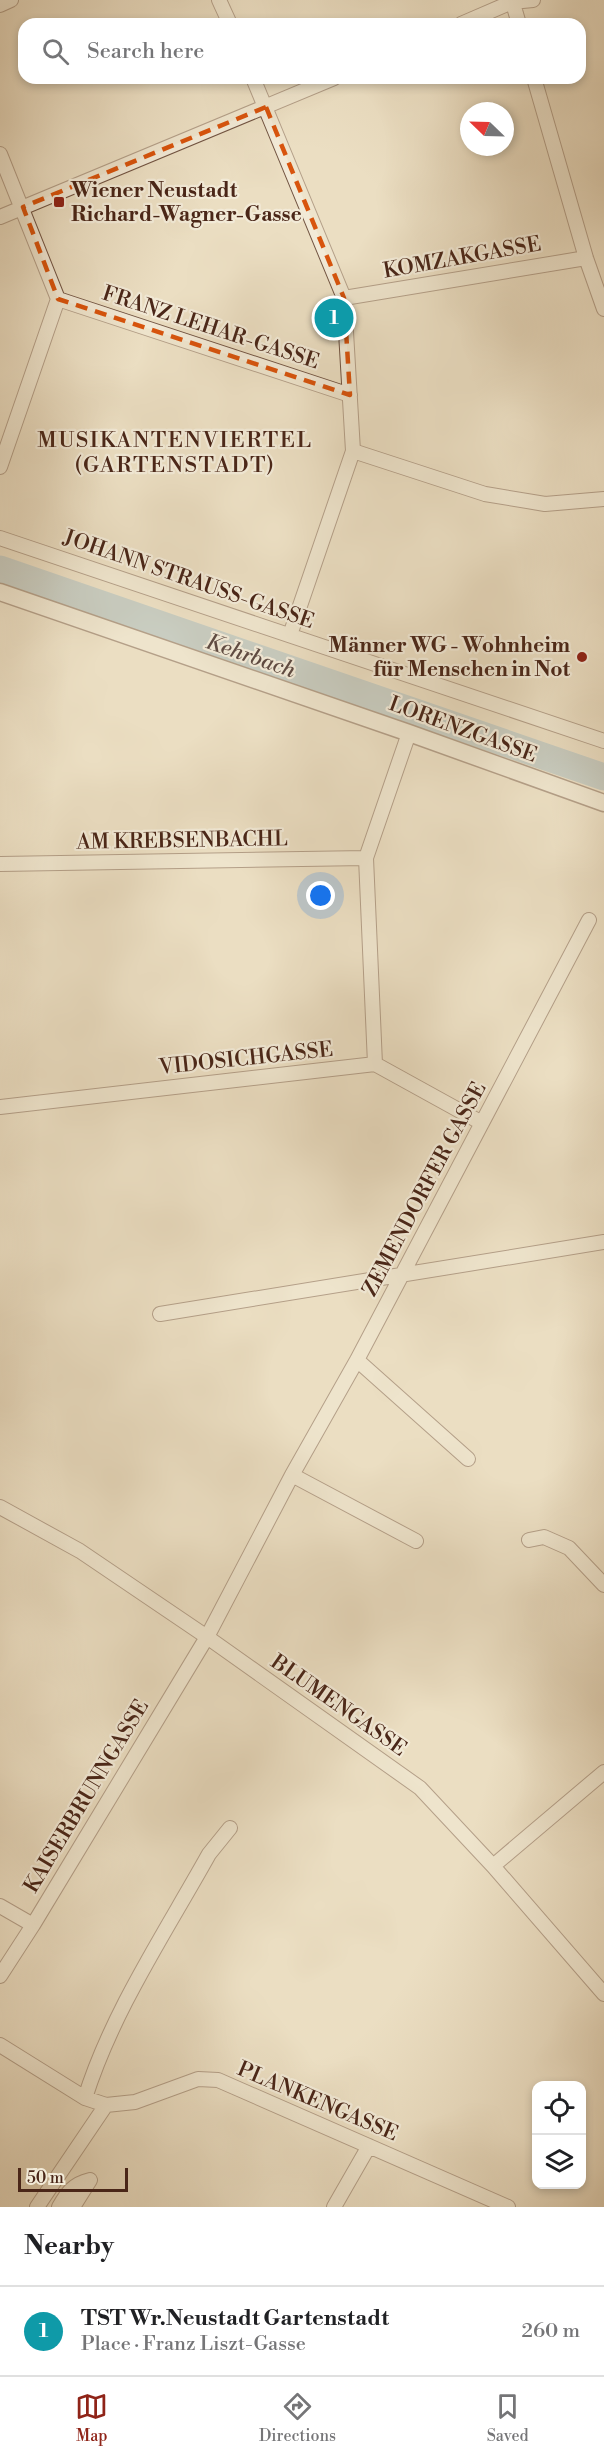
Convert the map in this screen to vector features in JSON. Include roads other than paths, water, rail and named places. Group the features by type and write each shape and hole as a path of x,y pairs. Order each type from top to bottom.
{"street":[{"path":"0,5 11,0"},
{"path":"219,0 227,18"},
{"path":"474,18 512,1 533,0"},
{"path":"512,1 517,18"},
{"path":"256,84 344,298 353,451 290,635"},
{"path":"0,217 320,84"},
{"path":"536,84 586,258 604,309"},
{"path":"0,154 58,298 0,467"},
{"name":"KOMZAKGASSE","path":"344,298 586,258"},
{"name":"FRANZ LEHAR-GASSE","path":"58,298 350,395"},
{"path":"353,451 485,494 545,504 604,499"},
{"name":"JOHANN STRAUSS-GASSE","path":"0,538 604,741"},
{"name":"LORENZGASSE","path":"0,592 604,803"},
{"path":"409,733 366,858 375,1064 482,1123"},
{"name":"AM KREBSENBACHL","path":"0,864 366,858"},
{"name":"ZEMENDORFER GASSE","path":"207,1636 292,1475 357,1360 588,920"},
{"name":"VIDOSICHGASSE","path":"0,1107 375,1064"},
{"path":"160,1314 604,1242"},
{"path":"357,1360 468,1459"},
{"path":"292,1475 416,1541"},
{"name":"BLUMENGASSE","path":"0,1507 80,1551 207,1636 420,1788 493,1866 604,1994"},
{"path":"530,1540 544,1537 568,1548 604,1585"},
{"name":"KAISERBRUNNGASSE","path":"0,1976 207,1636"},
{"path":"493,1866 604,1772"},
{"path":"85,2098 95,2066 110,2031 209,1854 230,1828"},
{"path":"0,1906 33,1925"},
{"name":"PLANKENGASSE","path":"0,2045 85,2098 106,2105 135,2102 198,2079 218,2080 508,2207"},
{"path":"37,2207 106,2105"},
{"path":"334,2207 369,2146"},
{"path":"59,2207 68,2191 79,2183 90,2180 73,2207"}],"waterway":[{"name":"Kehrbach","path":"0,569 604,777"}],"place":[{"name":"Wiener Neustadt Richard-Wagner-Gasse","path":"59,202"},
{"name":"TST Wr.Neustadt Gartenstadt","path":"334,318"},
{"name":"Männer WG - Wohnheim für Menschen in Not","path":"582,657"}],"district":[{"name":"MUSIKANTENVIERTEL (GARTENSTADT)","path":"175,452"}]}
